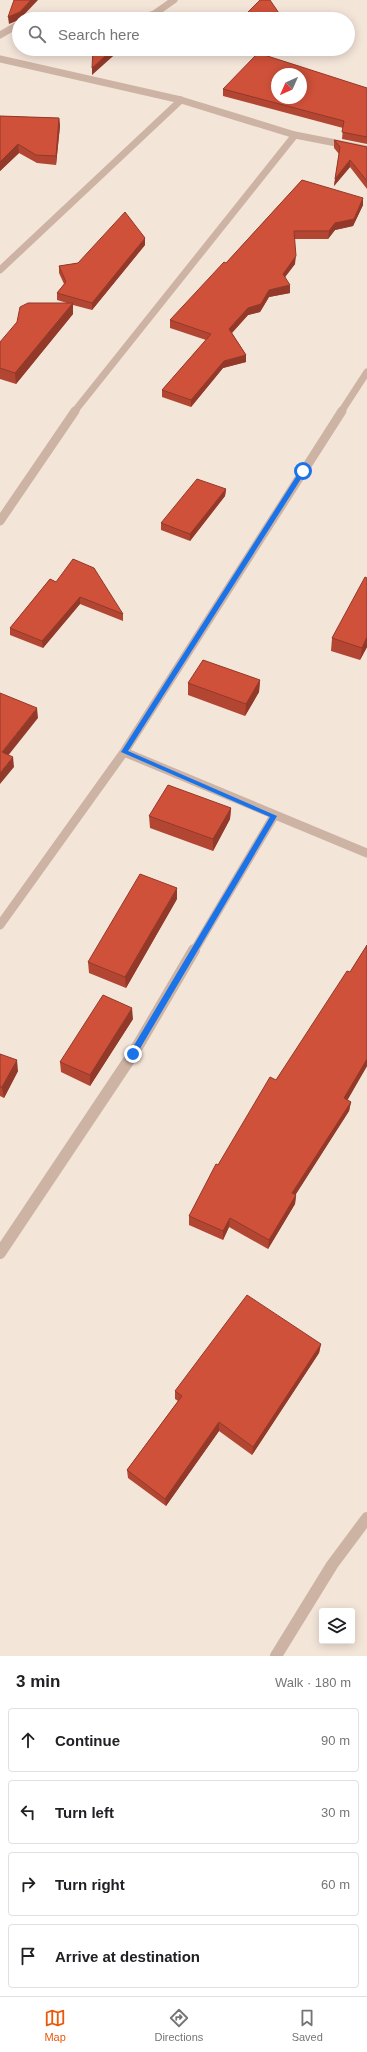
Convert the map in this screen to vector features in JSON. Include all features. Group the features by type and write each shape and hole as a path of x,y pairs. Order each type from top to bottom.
{"street":[{"path":"157,12 174,0"},
{"path":"0,36 12,28"},
{"path":"0,59 181,100 295,135 367,149"},
{"path":"0,270 181,100"},
{"path":"0,521 81,402 295,135"},
{"path":"0,925 124,752 367,372"},
{"path":"124,752 274,816 367,853"},
{"path":"0,1253 133,1054 274,816"},
{"path":"276,1656 332,1565 367,1518"}],"building":[{"path":"14,0 31,0 20,12 12,12 12,15 8,17"},
{"path":"260,0 270,0 278,12 248,12"},
{"path":"93,56 105,56 92,68"},
{"path":"255,56 267,56 305,68 271,68 271,102 223,89"},
{"path":"307,69 367,88 367,137 342,132 344,121 280,104 307,104"},
{"path":"0,116 59,118 56,156 36,155 18,144 0,162"},
{"path":"334,140 367,147 367,181 350,160 335,179 340,147"},
{"path":"302,180 363,198 354,219 335,223 329,231 294,231 296,256 283,274 290,285 269,290 261,304 248,308 229,329 246,355 224,361 191,400 162,390 211,334 170,320 224,262 226,263"},
{"path":"125,212 145,238 92,303 57,293 66,282 59,266 78,263"},
{"path":"28,303 73,303 15,373 0,368 0,342 17,322 20,307"},
{"path":"197,479 226,489 190,534 161,523"},
{"path":"73,559 94,568 123,614 80,597 42,641 10,628 50,579 56,582"},
{"path":"365,577 367,578 367,637 362,648 332,638"},
{"path":"203,660 260,680 246,704 188,683"},
{"path":"0,693 37,708 2,752 13,757 0,773"},
{"path":"168,785 231,808 213,839 149,816"},
{"path":"140,874 177,888 125,977 88,962"},
{"path":"367,945 367,1059 344,1098 351,1102 292,1193 296,1195 269,1240 230,1218 223,1231 189,1216 216,1164 218,1165 270,1077 276,1080 347,971 350,972"},
{"path":"103,995 132,1008 90,1075 60,1062"},
{"path":"0,1054 17,1060 2,1087 0,1087"},
{"path":"247,1295 321,1344 253,1447 219,1422 165,1499 127,1470 182,1396 175,1391"}],"route":[{"path":"133,1054 274,816 124,752 303,471"}]}
